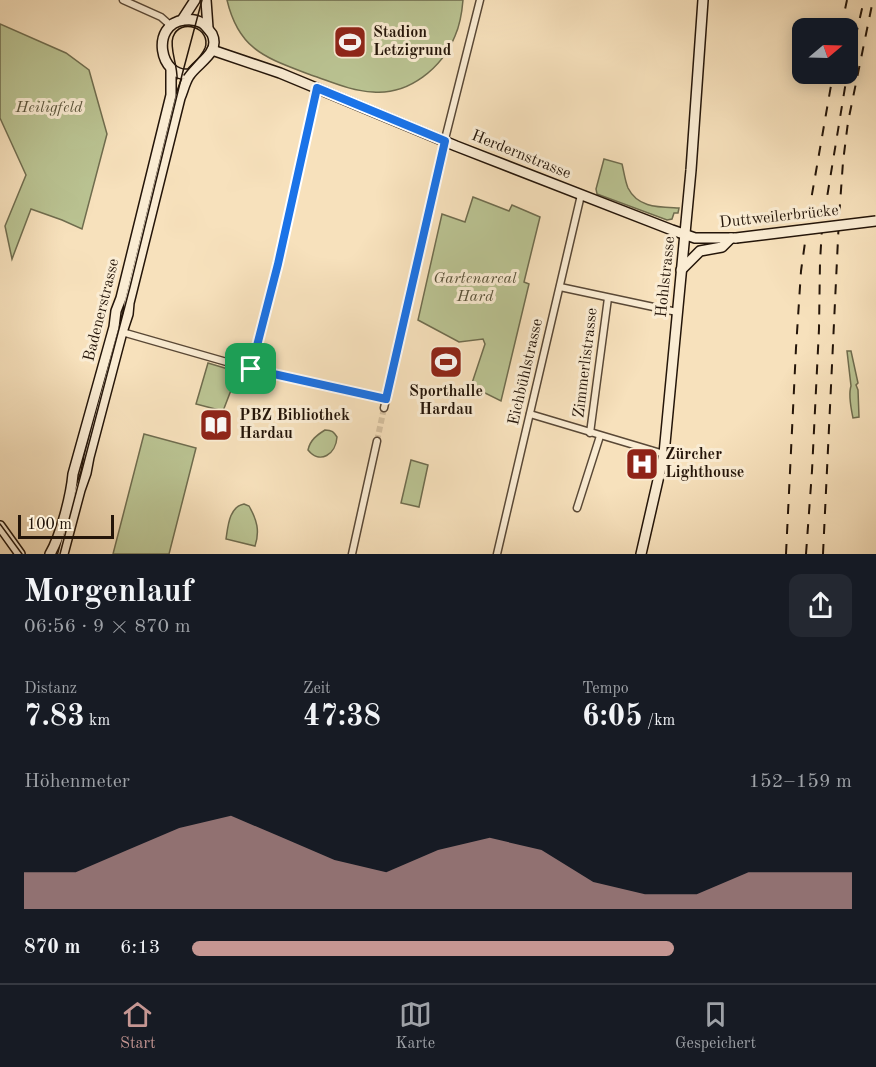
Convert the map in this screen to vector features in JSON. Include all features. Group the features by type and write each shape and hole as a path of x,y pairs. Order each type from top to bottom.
{"street":[{"path":"123,0 161,17 170,25 182,20 196,20 208,28"},
{"path":"182,20 195,0"},
{"path":"206,0 208,28 213,38 212,50"},
{"path":"384,408 480,0"},
{"name":"Hohlstrasse","path":"640,554 664,454 704,0"},
{"name":"Badenerstrasse","path":"50,554 57,540 74,469 114,327 116,311 171,95 171,70 166,63 163,42 164,32 170,25"},
{"name":"Badenerstrasse","path":"63,554 128,314 180,98 190,74 212,50"},
{"name":"Herdernstrasse","path":"212,50 280,73 445,141 685,235"},
{"path":"171,70 182,75 190,74"},
{"path":"251,369 278,264 317,88"},
{"name":"Eichbühlstrasse","path":"497,554 581,195"},
{"name":"Duttweilerbrücke","path":"685,235 694,238 734,238 876,221"},
{"path":"681,270 700,251 722,247 734,238"},
{"path":"560,287 677,312"},
{"name":"Zimmerlistrasse","path":"590,432 608,298"},
{"path":"122,332 251,369 386,399"},
{"path":"530,414 664,454"},
{"path":"577,508 600,436"},
{"path":"352,554 377,441"},
{"path":"0,526 20,554"}],"green space":[{"name":"Stadion Letzigrund","path":"227,0 463,0 461,18 455,36 442,59 433,69 423,77 399,89 373,92 349,88 268,57 247,42 239,31"},
{"name":"Heiligfeld","path":"0,24 66,53 89,70 107,134 82,229 31,209 12,259 5,226 26,175 0,118"},
{"path":"604,159 622,164 628,188 637,199 650,205 679,208 678,213 674,213 672,219 667,220 597,194 596,189"},
{"name":"Gartenareal Hard","path":"473,197 509,211 512,205 540,217 524,282 529,284 501,401 471,386 485,344 483,339 459,342 418,320 442,214 465,222"},
{"path":"847,351 851,351 858,383 856,385 859,417 853,418 850,402 851,386"},
{"path":"208,363 238,372 223,411 196,404"},
{"path":"325,430 335,434 336,443 331,453 317,457 308,450 309,446 314,438"},
{"path":"144,434 196,448 169,554 113,554"},
{"path":"411,460 428,465 419,507 401,503"},
{"path":"244,504 249,506 256,521 255,546 226,539 232,513"}],"tunnel":[{"path":"377,441 384,408"}],"tram line":[{"path":"60,554 202,0"},
{"path":"177,79 172,41 177,31 188,26 200,30 206,41 203,52 184,75"},
{"path":"0,524 22,554"}],"railway":[{"path":"843,18 847,0"},
{"path":"806,554 819,329 822,228 848,69 864,0"},
{"path":"823,554 843,162 848,122 873,0"},
{"path":"786,554 801,271 831,84"}],"place":[{"name":"Stadion Letzigrund","path":"350,42"},
{"name":"Sporthalle Hardau","path":"446,362"},
{"name":"PBZ Bibliothek Hardau","path":"216,425"},
{"name":"Zürcher Lighthouse","path":"642,464"}],"route":[{"path":"317,88 445,141 386,399 251,369 278,264 317,88"}]}
